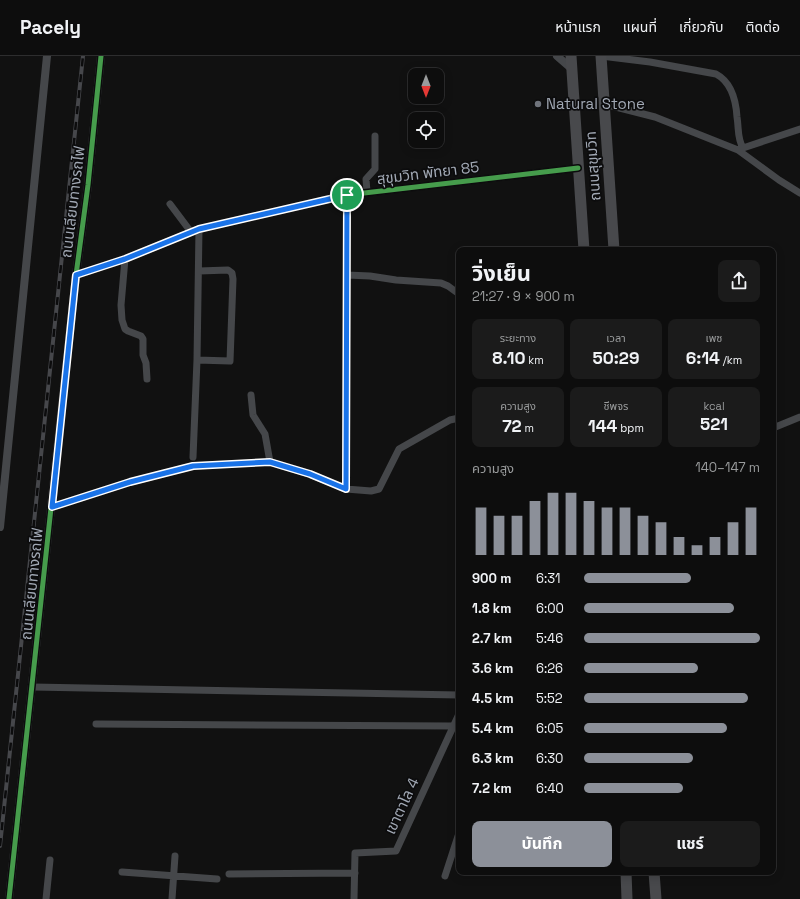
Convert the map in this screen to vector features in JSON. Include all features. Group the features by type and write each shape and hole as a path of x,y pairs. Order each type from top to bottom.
{"highway":[{"name":"ถนนสุขุมวิท","path":"571,56 584,247"},
{"name":"ถนนสุขุมวิท","path":"601,56 614,247"},
{"path":"626,875 627,899"},
{"path":"654,875 656,899"}],"street":[{"path":"0,527 47,56"},
{"name":"ถนนเลียบทางรถไฟ","path":"9,899 76,275 88,186 102,56"},
{"path":"557,56 572,69"},
{"path":"601,56 650,62 716,74 722,77 731,88 737,116 738,136 741,149"},
{"path":"604,104 655,117 741,149 779,180 800,193"},
{"path":"741,149 800,129"},
{"path":"367,192 366,179 375,169 375,136"},
{"name":"สุขุมวิท พัทยา 85","path":"76,275 125,259 199,229 347,195 578,168"},
{"path":"346,489 347,195"},
{"path":"170,204 191,232"},
{"path":"193,457 197,360 199,229"},
{"path":"125,259 121,305 122,320 125,329 133,334 141,336 143,339 143,355 146,363 147,379"},
{"path":"197,360 230,361 233,279 232,273 228,270 199,271"},
{"path":"347,275 441,283 456,292"},
{"path":"251,395 253,415 265,434 270,462"},
{"path":"776,427 800,417"},
{"path":"52,507 130,482 193,466 270,462 310,474 346,489 371,491 378,489 399,449 450,420 456,419"},
{"path":"32,687 456,695"},
{"name":"เขาตาโล 4","path":"354,899 356,873 355,853 396,851 456,721"},
{"path":"96,724 454,726"},
{"path":"445,876 456,842"},
{"path":"172,899 176,856"},
{"path":"46,899 50,860"},
{"path":"122,872 217,879"},
{"path":"229,874 356,873"}],"railway":[{"path":"0,846 83,56"}],"cycle path":[{"path":"9,899 101,56"},
{"path":"76,275 125,259 199,229 347,195 578,168"}],"place":[{"name":"Natural Stone","path":"538,104"}],"route":[{"path":"347,195 346,489 310,474 270,462 193,466 130,482 52,507 76,275 125,259 199,229 347,195"}]}
